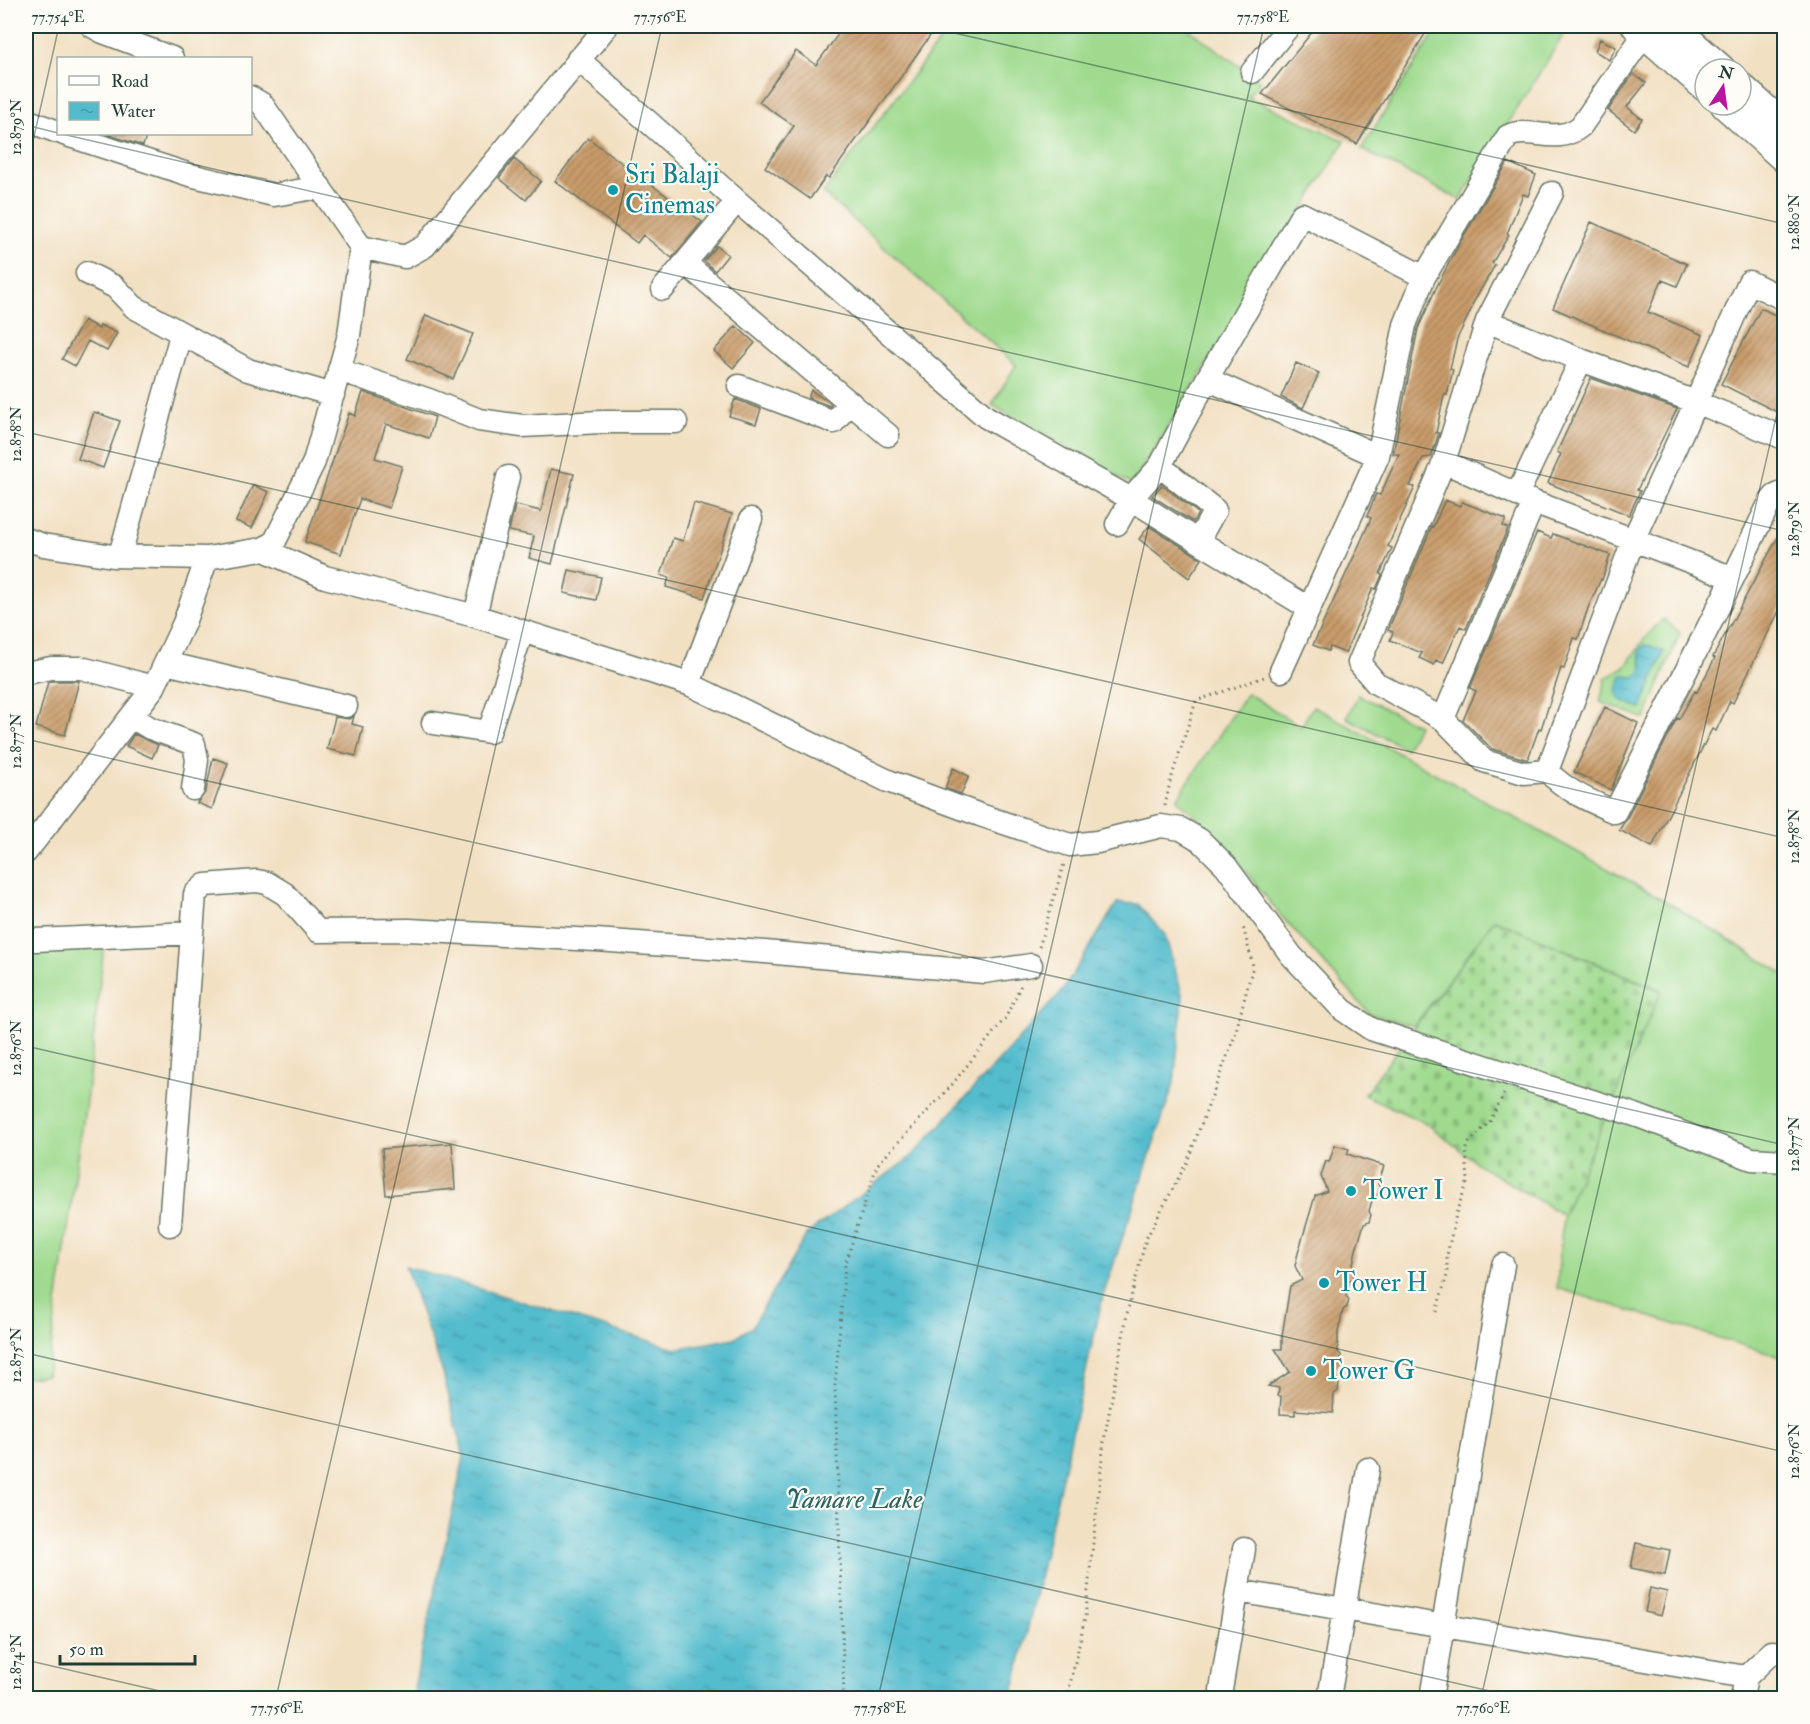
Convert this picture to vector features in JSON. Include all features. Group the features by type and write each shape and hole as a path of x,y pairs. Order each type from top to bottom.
{"main road":[{"path":"1651,28 1701,57"},
{"path":"1651,28 1693,74"},
{"path":"1753,98 1785,126"},
{"path":"1739,117 1785,158"}],"street":[{"path":"92,26 124,32 170,57"},
{"path":"361,247 405,257 425,246 607,26"},
{"path":"1252,72 1289,26"},
{"path":"1281,671 1378,456 1405,325 1424,278 1508,136 1518,131 1539,135 1573,132 1581,126 1651,28"},
{"path":"578,59 737,201 986,417 1131,499 1309,608"},
{"path":"26,539 43,546 113,556 207,558 262,549 274,543 314,462 350,335 361,247 262,104 252,98"},
{"path":"26,120 57,132"},
{"path":"67,135 190,175 274,195 320,187"},
{"path":"1547,771 1524,773 1484,761 1443,719 1376,683 1359,663 1444,462 1487,321 1552,193"},
{"path":"663,289 737,201"},
{"path":"1117,524 1131,499 1160,466 1302,214 1424,278"},
{"path":"685,263 888,435"},
{"path":"87,273 115,287 134,307 248,370 333,395"},
{"path":"1547,771 1634,538 1749,282 1785,299"},
{"path":"1487,321 1581,360 1696,402 1785,438"},
{"path":"120,555 181,335"},
{"path":"1443,719 1526,498 1581,360"},
{"path":"339,370 429,400 479,420 522,426 602,422 676,422"},
{"path":"1207,379 1378,456"},
{"path":"739,386 834,422 850,402"},
{"path":"1444,462 1526,498 1733,578"},
{"path":"1160,466 1215,510 1198,541"},
{"path":"475,616 508,477"},
{"path":"1547,771 1559,784 1615,812 1770,502 1775,496 1785,492"},
{"path":"689,684 752,519"},
{"path":"262,549 325,577 475,616 689,684 888,781 1070,845 1097,842 1161,826 1181,829 1200,840 1226,866 1291,955 1343,1010 1371,1029 1638,1116 1752,1159 1785,1161"},
{"path":"26,852 154,687 184,623 207,558"},
{"path":"433,723 489,732 522,632"},
{"path":"166,663 346,706"},
{"path":"26,673 51,668 81,668 154,687"},
{"path":"132,717 150,728 194,744 197,760 193,789"},
{"path":"170,1225 195,894 205,885 257,881 276,887 318,931 409,930 596,940 776,953 984,972 1031,965"},
{"path":"26,938 36,940 192,933"},
{"path":"1431,1698 1503,1265"},
{"path":"1329,1698 1368,1469"},
{"path":"1221,1690 1244,1549"},
{"path":"1237,1591 1443,1626 1744,1688 1772,1652 1785,1653"}],"path":[{"path":"1161,826 1170,782 1196,701 1281,671"},
{"path":"844,1698 835,1385 845,1265 877,1165 950,1087 1006,1017 1037,953 1070,845"},
{"path":"1067,1698 1085,1618 1104,1441 1128,1309 1146,1239 1187,1162 1235,1035 1253,966 1242,919"},
{"path":"1436,1312 1445,1281 1447,1255 1457,1210 1468,1181 1466,1151 1469,1143 1490,1121 1512,1076"}],"green space":[{"path":"951,26 1184,26 1260,81 1248,97 1345,141 1132,485 992,405 1016,365 823,193"},
{"path":"1439,26 1569,26 1460,200 1361,149"},
{"path":"1663,619 1680,633 1645,719 1600,702 1606,678 1626,666 1644,639"},
{"path":"1247,693 1301,727 1313,706 1664,900 1784,974 1784,1358 1557,1288 1563,1215 1661,990 1494,920 1414,1026 1370,1014 1282,917 1222,842 1177,799"},
{"path":"1358,695 1418,725 1406,749 1347,718"},
{"path":"1494,920 1661,991 1563,1215 1482,1167 1426,1123 1364,1095"},
{"path":"104,946 87,1094 47,1375 26,1377 26,948"}],"water":[{"path":"1644,645 1664,652 1641,709 1621,700 1616,692 1622,676 1634,677 1641,672 1639,651"},
{"name":"Yamare Lake","path":"1117,903 1138,904 1165,935 1183,997 1174,1083 1103,1296 1012,1698 416,1698 414,1688 464,1457 443,1373 405,1266 676,1349 734,1338 752,1327 807,1234 912,1156 1063,990"}],"building":[{"path":"844,26 937,26 829,178 826,176 810,199 765,167 794,126 759,102 796,51 816,65"},
{"path":"1317,26 1430,26 1357,144 1262,94"},
{"path":"1600,39 1616,47 1609,60 1595,51"},
{"path":"1633,74 1646,83 1627,107 1642,119 1634,130 1608,110"},
{"path":"109,135 147,135 143,146"},
{"name":"Sri Balaji Cinemas","path":"588,138 702,222 672,258 643,235 637,243 555,181"},
{"path":"514,159 541,181 526,200 499,178"},
{"path":"1508,162 1536,175 1528,196 1523,194 1507,234 1509,235 1492,263 1495,265 1472,305 1457,339 1450,369 1453,370 1447,395 1444,395 1436,433 1439,433 1431,457 1423,458 1410,486 1415,487 1388,546 1392,548 1376,589 1373,588 1345,653 1330,647 1328,651 1313,645 1371,518 1367,516 1376,494 1380,495 1399,454 1393,454 1418,329 1460,242"},
{"path":"1591,222 1687,264 1677,286 1662,280 1648,312 1703,335 1689,367 1553,308"},
{"path":"717,246 728,255 715,271 704,261"},
{"path":"1761,308 1785,320 1785,416 1721,384"},
{"path":"426,315 473,334 453,379 407,359"},
{"path":"84,320 99,329 100,325 117,333 107,351 88,341 75,366 62,359"},
{"path":"736,326 755,343 733,368 714,351"},
{"path":"1296,363 1319,373 1303,408 1281,397"},
{"path":"1591,378 1677,409 1637,490 1640,491 1629,515 1548,483 1561,454 1557,452"},
{"path":"811,390 831,404 830,406 808,398"},
{"path":"363,392 435,417 429,438 386,424 375,458 402,466 389,508 360,499 341,554 305,542 349,413 355,416"},
{"path":"735,399 761,409 756,424 729,416"},
{"path":"94,412 120,421 103,468 78,459"},
{"path":"551,469 574,474 552,564 529,558 534,536 509,531 515,505 541,511"},
{"path":"253,485 269,492 252,528 236,521"},
{"path":"1162,485 1198,513 1193,522 1152,496"},
{"path":"1445,500 1460,506 1462,502 1506,519 1503,526 1508,528 1466,629 1460,626 1443,663 1436,660 1434,665 1419,658 1422,653 1390,640 1393,632 1388,630"},
{"path":"694,503 732,514 704,598 666,587 669,578 661,575 673,538 683,541"},
{"path":"1785,524 1785,599 1733,703 1730,701 1716,731 1712,729 1652,847 1619,830 1677,718 1679,719 1695,691 1697,692 1715,658 1713,657"},
{"path":"1149,526 1202,559 1189,578 1139,539"},
{"path":"1537,532 1551,538 1553,534 1610,555 1578,639 1574,638 1564,669 1561,668 1541,729 1539,728 1528,759 1525,759 1492,749 1463,720 1476,691 1470,688"},
{"path":"569,570 601,577 596,600 564,593"},
{"path":"79,681 65,735 36,727 48,682"},
{"path":"1605,707 1638,723 1611,790 1574,772"},
{"path":"354,716 352,724 363,727 356,756 327,749 335,717 349,719"},
{"path":"134,734 158,745 152,758 126,746"},
{"path":"213,758 228,763 212,809 197,803 206,791"},
{"path":"953,768 969,776 961,794 945,788"},
{"path":"452,1143 455,1189 386,1195 382,1149"},
{"path":"1335,1145 1349,1149 1347,1154 1384,1166 1378,1184 1380,1188 1377,1195 1373,1197 1369,1222 1364,1224 1356,1250 1352,1268 1355,1272 1353,1279 1349,1281 1346,1296 1349,1300 1347,1307 1343,1310 1338,1332 1338,1352 1341,1355 1337,1365 1336,1380 1339,1384 1338,1391 1334,1394 1333,1413 1295,1410 1295,1415 1280,1414 1279,1388 1268,1386 1290,1372 1275,1349 1282,1349 1290,1286 1302,1280 1295,1266 1298,1253 1315,1196 1327,1191 1321,1176"},
{"path":"1636,1543 1670,1550 1665,1575 1631,1568"},
{"path":"1650,1588 1667,1592 1661,1616 1645,1612"}],"place":[{"name":"Sri Balaji Cinemas","path":"613,190"},
{"name":"Tower I","path":"1351,1191"},
{"name":"Tower H","path":"1324,1283"},
{"name":"Tower G","path":"1311,1371"}]}
